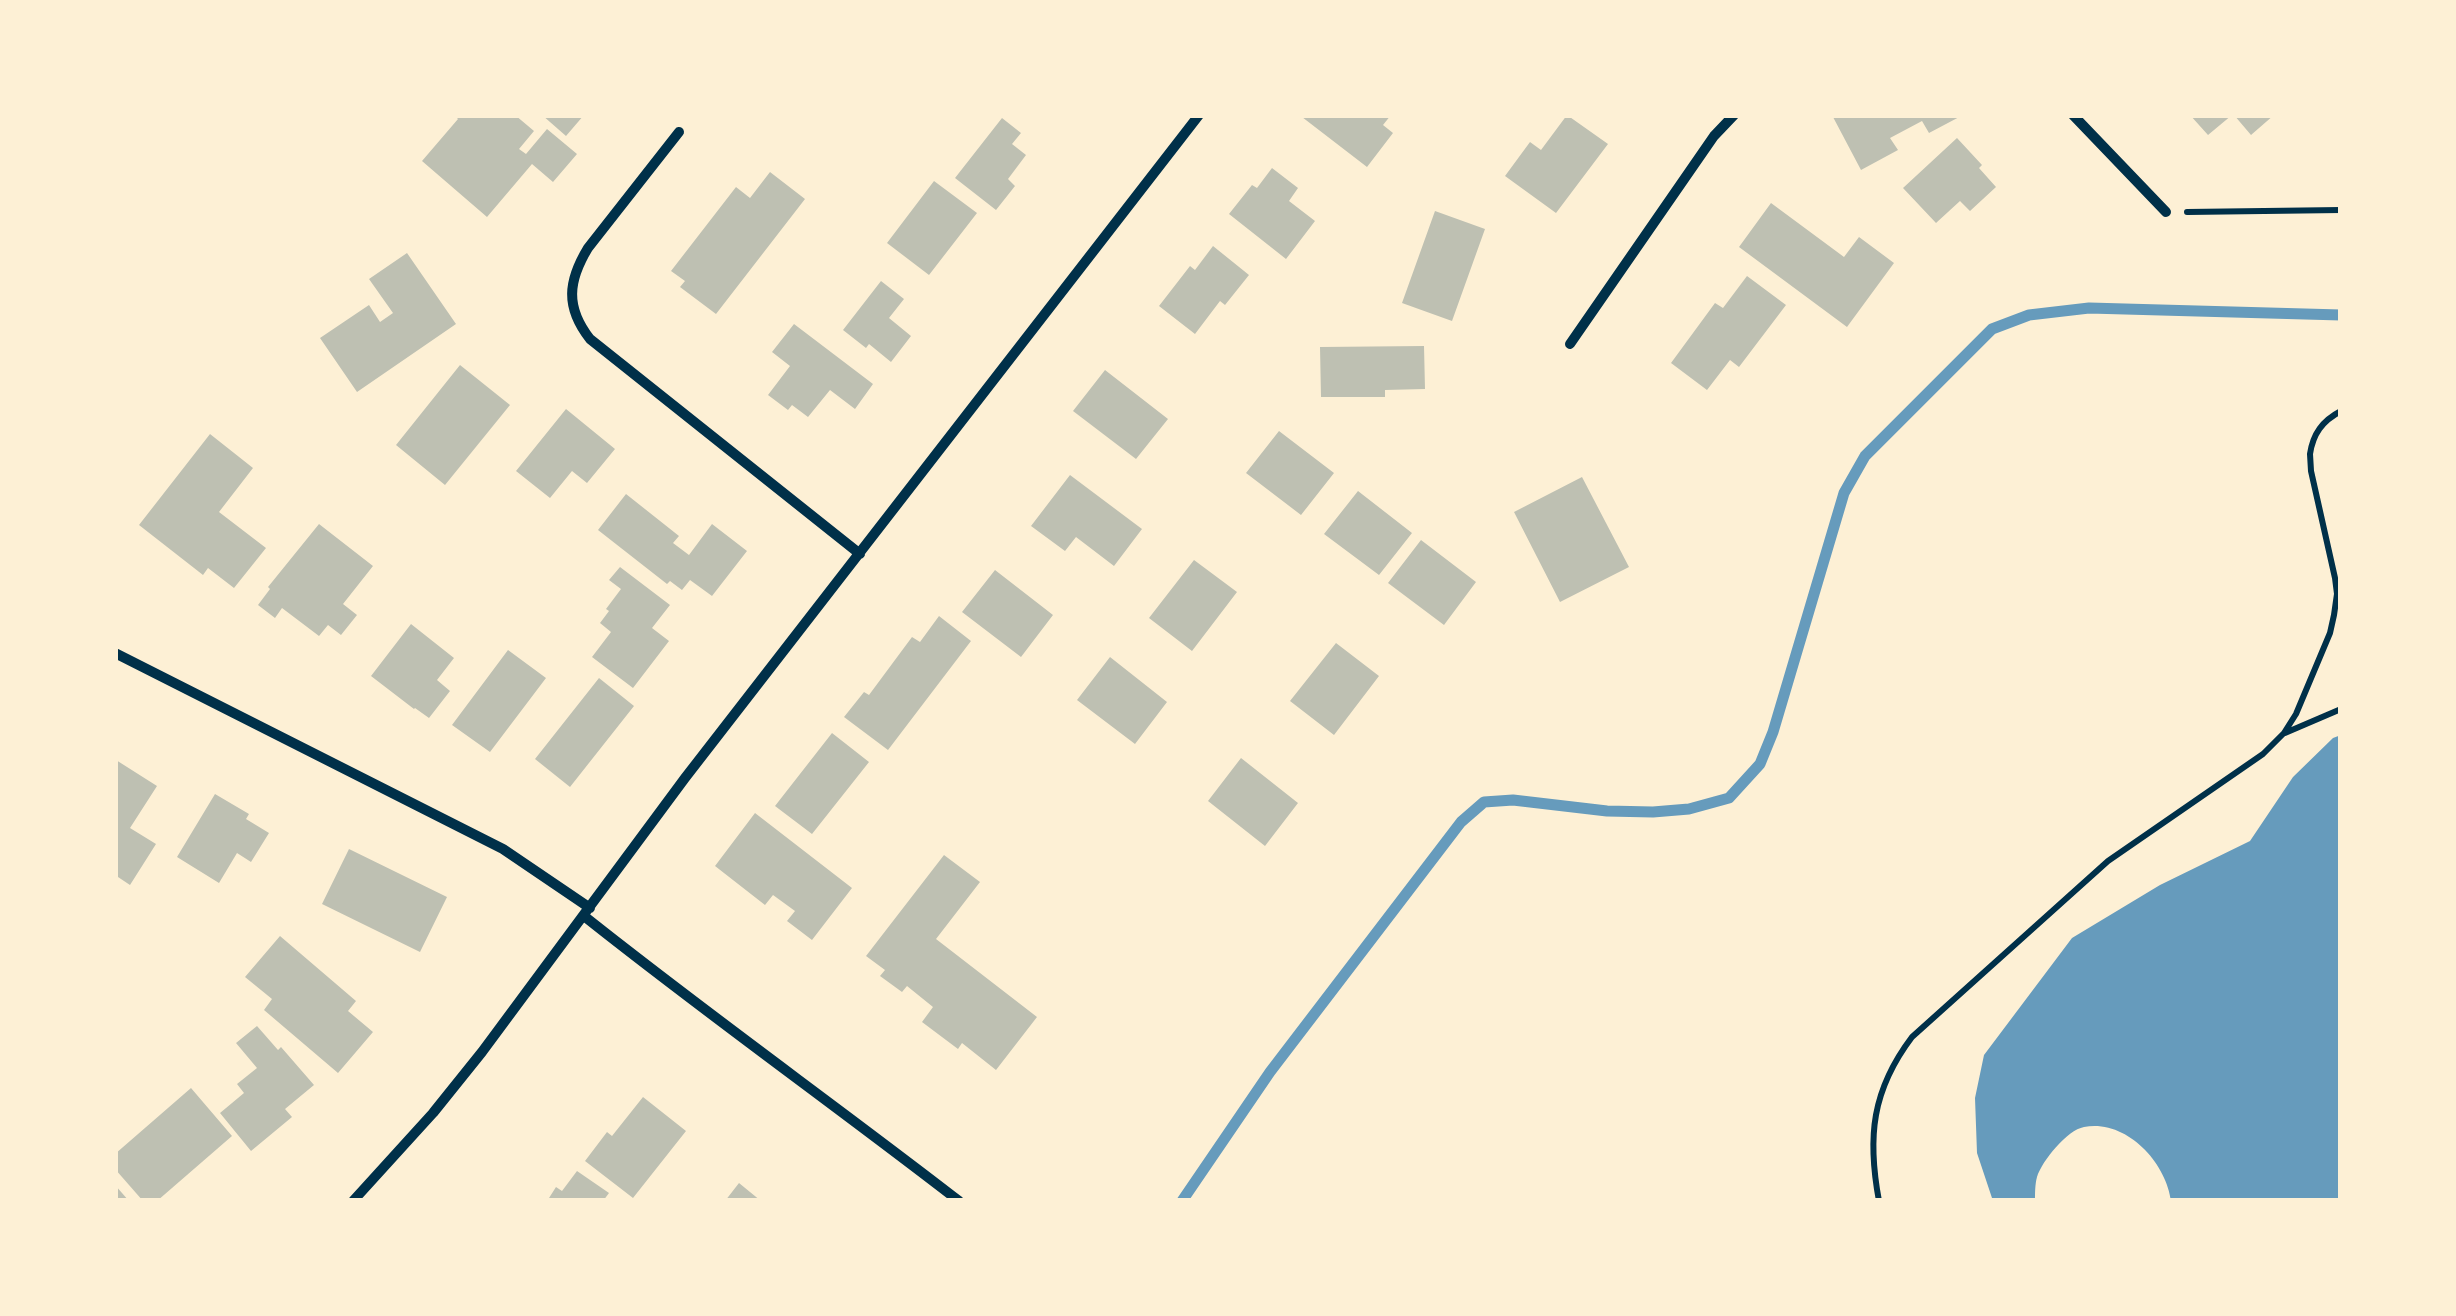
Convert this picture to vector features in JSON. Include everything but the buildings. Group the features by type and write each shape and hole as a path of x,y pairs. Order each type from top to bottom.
{"street":[{"path":"353,1201 446,1098 684,778 1199,115"},
{"path":"1570,344 1714,136 1734,115"},
{"path":"2074,115 2166,212"},
{"path":"680,132 577,265 572,286 579,325 590,339 860,554"},
{"path":"115,654 503,848 732,1032 959,1201"}],"path":[{"path":"2166,212 2341,210"},
{"path":"1879,1201 1872,1165 1872,1132 1886,1078 1912,1036 2108,862 2263,754 2284,733 2310,686 2334,614 2337,594 2310,454 2318,428 2341,412"},
{"path":"2284,733 2341,709"}],"water":[{"path":"2341,735 2341,1201 2171,1201 2161,1172 2141,1146 2100,1126 2077,1129 2056,1147 2037,1177 2035,1201 1993,1201 1977,1153 1975,1098 1984,1055 2072,938 2160,885 2250,841 2293,777 2333,738"}],"waterway":[{"path":"1182,1201 1270,1072 1461,822 1484,802 1513,800 1653,812 1689,809 1729,798 1760,764 1773,732 1844,493 1865,456 1992,329 2029,315 2089,308 2341,315"}]}
